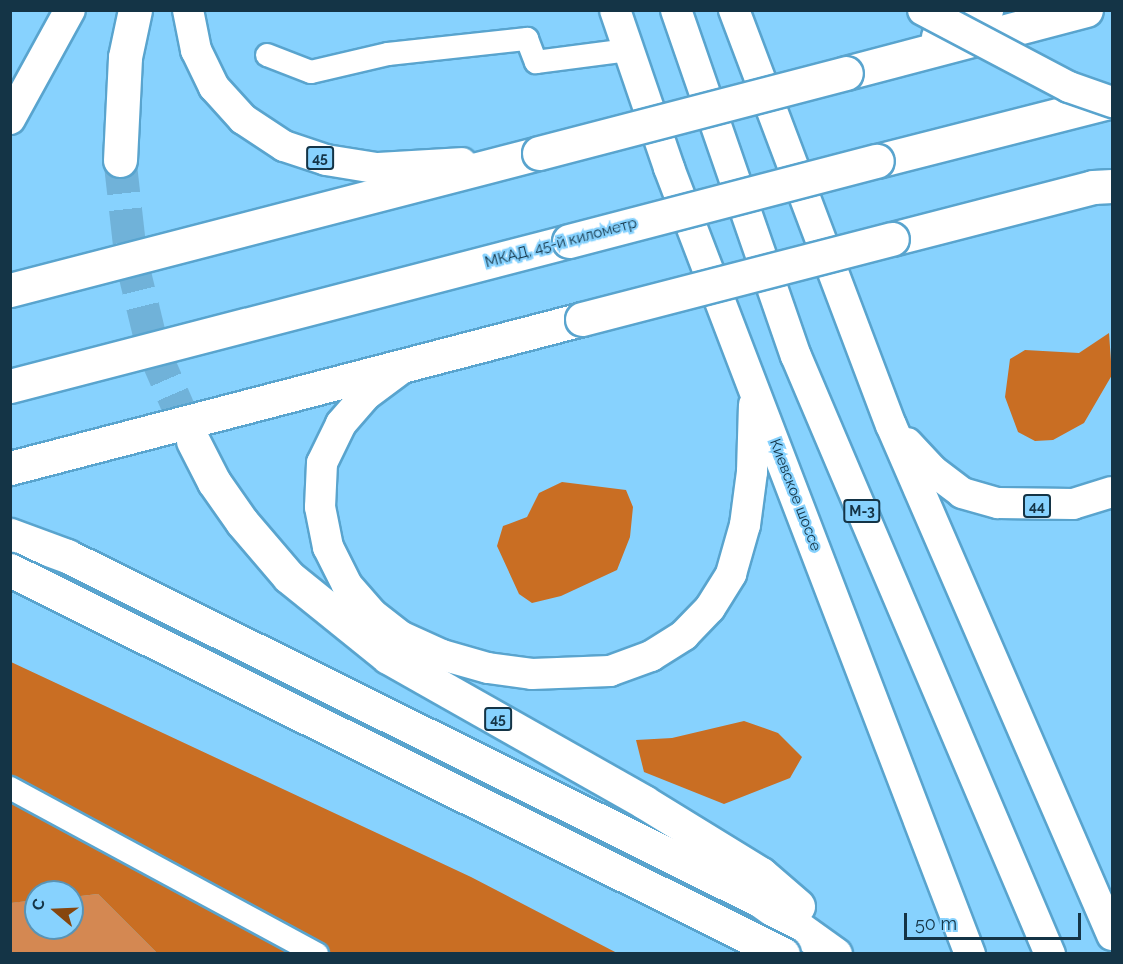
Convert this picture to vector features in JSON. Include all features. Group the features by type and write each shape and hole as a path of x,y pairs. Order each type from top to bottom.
{"highway":[{"path":"120,160 125,57 135,10"},
{"path":"10,290 1086,10"},
{"name":"МКАД, 45-й километр","path":"10,386 1113,101"},
{"path":"10,468 1093,187 1113,186"},
{"name":"45","path":"193,441 214,482 242,522 289,577 388,657 644,802 761,874 818,923 844,954"},
{"path":"10,535 68,556 761,902 836,954"},
{"path":"10,570 783,954"}],"main road":[{"path":"10,119 70,10"},
{"name":"45","path":"188,10 196,50 214,87 243,119 284,146 326,160 376,168 535,154"},
{"name":"М-3","path":"676,10 692,62 796,356 1050,954"},
{"path":"734,10 891,426 1113,935"},
{"path":"923,10 1069,87 1113,101"},
{"path":"849,72 930,40 988,10"},
{"name":"Киевское шоссе","path":"618,26 970,954"},
{"path":"406,365 366,395 341,424 322,463 320,507 328,547 347,585 372,614 400,636 442,655 489,668 532,674 610,671 651,656 684,635 710,608 731,574 745,525 752,472 755,390"},
{"name":"44","path":"891,426 932,470 962,492 989,501 1054,505 1113,492"}],"lane":[{"path":"267,55 311,72 388,54 527,39 536,62 618,26"},
{"path":"10,788 317,954"}],"shaded area":[{"path":"1109,333 1112,375 1084,423 1053,440 1035,441 1018,432 1005,397 1010,359 1025,350 1079,353"},
{"path":"562,482 626,490 633,507 630,537 617,570 561,596 532,603 519,594 497,546 503,526 527,517 539,493"},
{"path":"11,662 471,877 617,953 157,953 98,894 84,896 84,880 24,880 24,901 11,903"},
{"path":"744,721 778,733 802,757 790,778 724,804 644,772 636,740 672,738"},
{"path":"98,894 157,953 11,953 10,903 24,901 24,940 84,940 84,896"}],"tunnel":[{"path":"120,160 131,258 153,349 193,441"}]}
